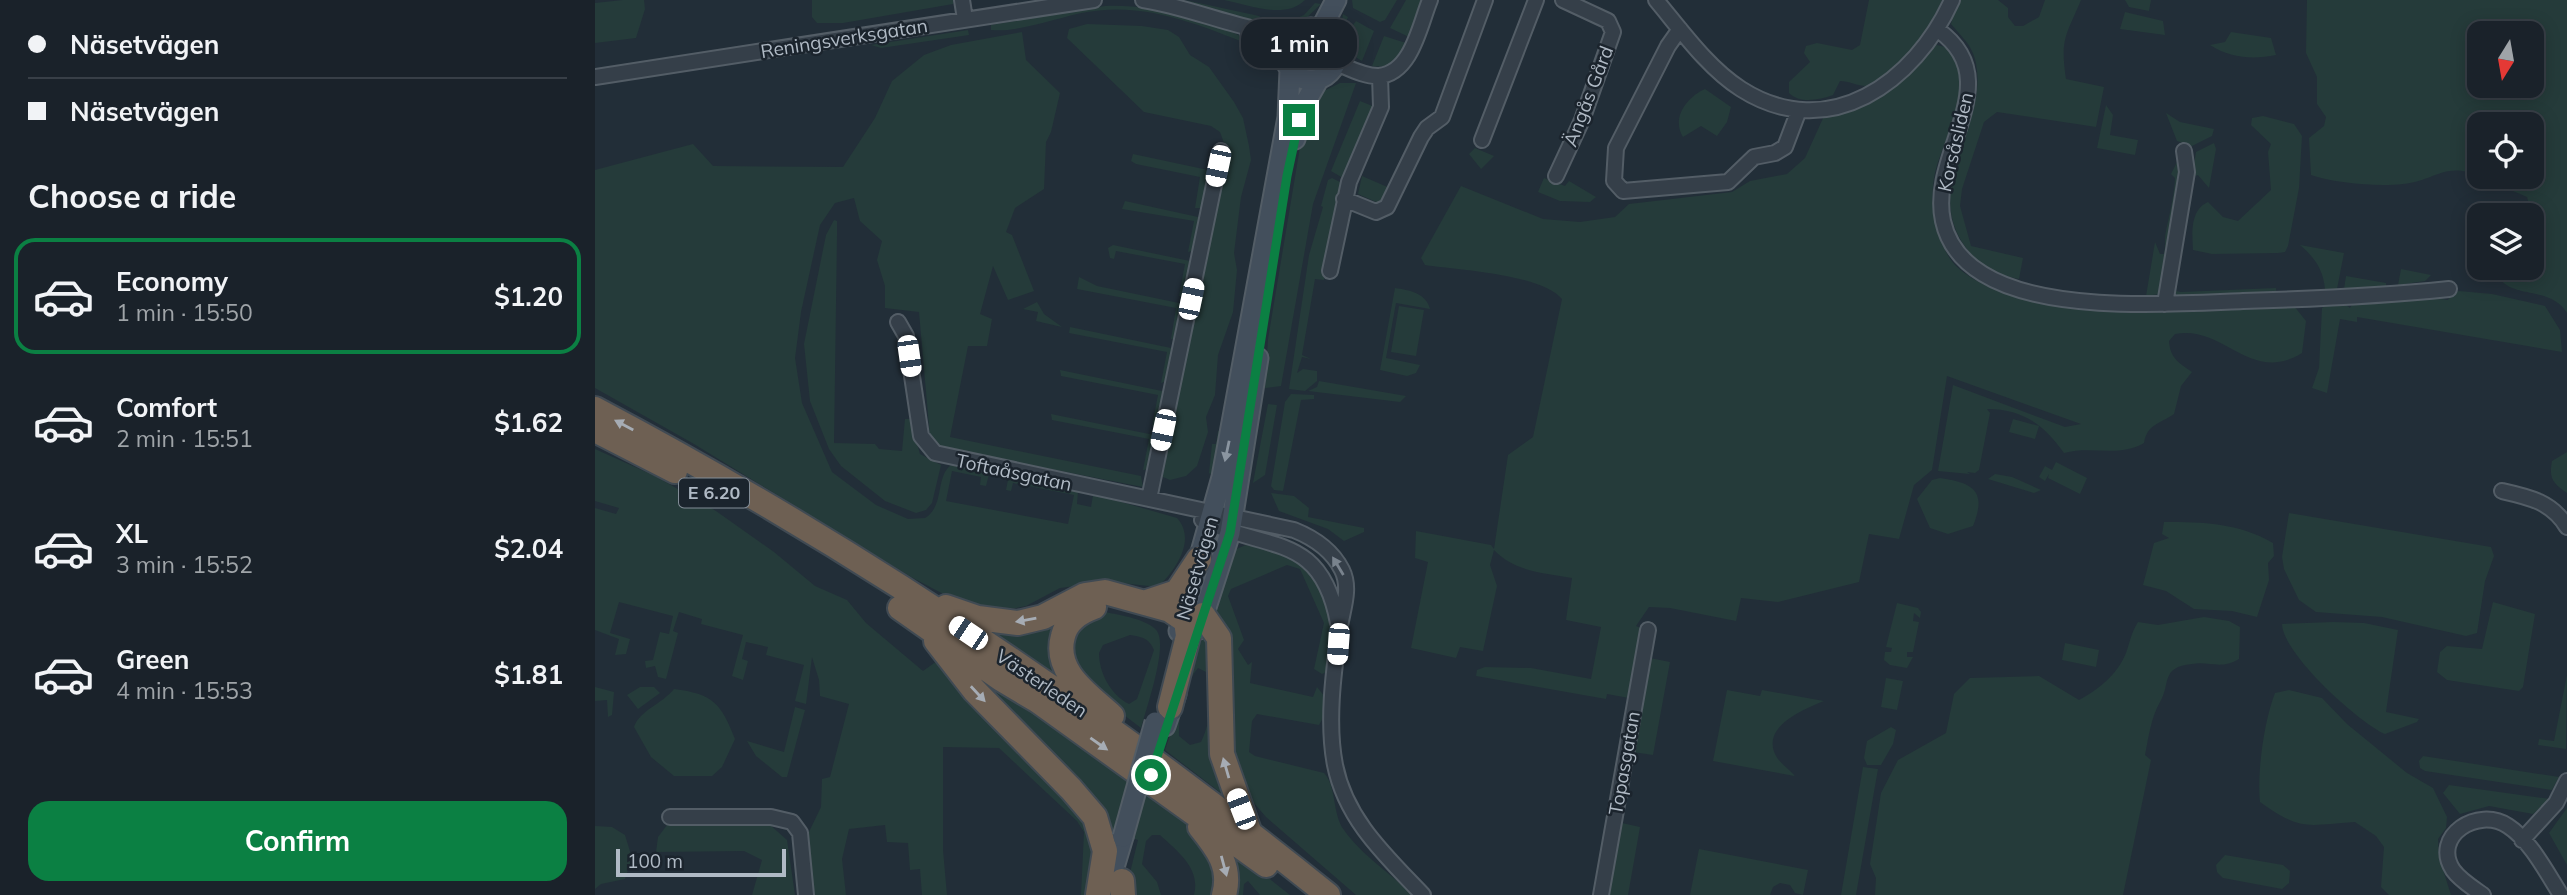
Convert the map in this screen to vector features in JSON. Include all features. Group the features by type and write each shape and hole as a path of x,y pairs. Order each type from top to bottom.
{"highway":[{"name":"Västerleden","path":"595,409 748,495 909,594 1168,770 1328,895"},
{"name":"Västerleden","path":"595,430 785,533 920,622 1180,802 1305,895"},
{"path":"1147,602 1177,592 1199,559"},
{"path":"909,594 978,618 1000,622 1043,617 1095,593 1119,594 1193,616 1219,638 1222,754 1249,832"},
{"path":"1168,770 1071,677 1063,663 1061,646 1069,623 1077,615 1098,606 1129,610 1165,622 1176,643"},
{"path":"1163,718 1193,616"},
{"path":"920,622 974,690 1095,817 1105,850 1112,892"},
{"path":"1180,802 1221,856 1227,877 1224,895"}],"street":[{"path":"962,0 965,19"},
{"name":"Reningsverksgatan","path":"595,77 1094,0"},
{"path":"1143,0 1178,7 1237,27 1294,34"},
{"path":"1321,29 1336,0"},
{"path":"1336,63 1380,76 1399,68 1408,55 1430,0"},
{"path":"1344,200 1376,212 1387,207 1421,137 1427,128 1442,117 1485,0"},
{"path":"1482,140 1536,0"},
{"name":"Ängås Gård","path":"1556,176 1582,120 1613,32 1608,21 1565,0"},
{"path":"1656,0 1680,29 1742,90 1785,108 1799,110 1837,107 1880,89 1902,72 1938,30 1952,0"},
{"path":"1237,27 1288,64 1303,79 1318,80 1326,76 1336,63 1338,55 1333,39 1321,29 1307,28 1294,34 1286,45 1288,64"},
{"path":"1680,29 1668,46 1616,148 1614,181 1623,191 1728,182 1754,156 1775,153 1785,147 1799,110"},
{"name":"Korsåsliden","path":"1938,30 1954,41 1969,74 1968,98 1941,191 1943,222 1958,253 1984,275 2033,292 2081,299 2165,304 2314,299 2449,289"},
{"name":"Näsetvägen","path":"1193,616 1199,559 1221,522 1287,117 1288,64"},
{"path":"1330,271 1344,200 1381,107 1380,76"},
{"name":"Näsetvägen","path":"1112,892 1163,718 1176,643 1193,616 1221,522 1299,120 1318,80"},
{"path":"1149,499 1221,151"},
{"path":"2165,304 2187,172 2184,151"},
{"name":"Toftaåsgatan","path":"898,322 906,337 921,436 929,449 947,458 1149,499 1221,522"},
{"path":"2502,491 2540,501 2554,508 2567,527"},
{"path":"1221,522 1291,549 1312,564 1330,589 1339,632"},
{"path":"1221,522 1294,530 1319,542 1343,571 1346,590 1339,632 1331,735 1340,785 1358,824 1423,895"},
{"name":"Topasgatan","path":"1601,895 1648,630"},
{"path":"2522,840 2556,803 2567,781"},
{"path":"670,817 771,817 792,822 800,833 806,895"},
{"path":"2483,895 2459,877 2449,860 2450,841 2456,831 2474,819 2485,818 2504,823 2522,840 2561,895"}],"green space":[{"path":"644,0 645,9 636,38 595,43 595,3"},
{"path":"812,0 954,0 953,4 843,23 817,23 812,17"},
{"path":"1185,0 1259,16 1269,26 1229,16"},
{"path":"1224,0 1305,0 1297,6 1277,10"},
{"path":"1352,0 1397,0 1385,20 1380,22 1353,8"},
{"path":"1406,0 1423,0 1409,37 1390,28"},
{"path":"1869,0 1942,0 1912,51 1890,75 1867,86 1840,81 1833,95 1816,99 1799,99 1789,93 1789,82 1810,62 1804,53 1806,46 1817,43 1852,50 1860,45"},
{"path":"1958,0 1998,0 2008,8 2008,17 2015,26 2023,26 2039,17 2045,0 2081,0 2064,45 2066,79 2104,87 2096,127 1997,112 1984,122 1962,189 1960,206 1971,246 2023,258 2019,279 1994,271 1979,262 1962,242 1952,219 1950,196 1954,174 1974,106 1977,83 1973,54 1951,24"},
{"path":"2125,0 2151,0 2149,11 2129,7"},
{"path":"2307,0 2567,0 2567,313 2552,299 2514,289 2501,280 2544,280 2544,203 2529,203 2527,197 2508,189 2544,189 2544,112 2467,112 2467,172 2449,171 2414,182 2393,185 2344,182 2311,175 2309,138 2324,126 2326,117 2317,104 2317,77 2306,53"},
{"path":"1315,3 1321,4 1298,26 1284,28 1285,23 1304,15"},
{"path":"1105,6 1144,8 1186,16 1226,29 1260,49 1176,18 1132,10 1087,12 1026,27 991,30 991,25"},
{"path":"2125,12 2163,21 2165,35 2120,29"},
{"path":"1343,14 1348,17 1346,22 1353,25 1356,21 1374,31 1362,61 1350,52 1343,42"},
{"path":"1087,24 1142,26 1168,30 1179,37 1190,55 1209,67 1234,102 1243,118 1249,146 1251,160 1241,197 1234,253 1237,270 1233,312 1218,355 1215,395 1206,417 1208,432 1197,466 1186,476 1170,480 1163,477 1161,471 1227,151 1220,132 1211,126 1144,112 1067,38 1069,29"},
{"path":"968,30 969,35 881,48 871,45"},
{"path":"1022,32 1026,60 1060,93 1046,142 1044,189 1015,208 1006,232 1012,235 1034,291 1008,300 993,266 980,314 992,319 987,346 968,346 950,437 1141,476 1143,487 937,447 930,437 919,312 885,308 885,286 877,260 882,241 860,221 854,198 835,203 820,225 801,312 795,358 802,403 832,472 876,505 908,519 925,518 931,513 938,499 943,477 951,465 989,474 986,486 980,485 981,477 952,471 946,501 1068,524 1074,495 1013,483 1011,491 1006,490 1008,480 1012,478 1078,491 1077,504 1091,507 1093,495 1104,497 1177,518 1183,527 1185,536 1181,555 1171,573 1158,587 1112,582 1060,588 1026,606 997,612 970,608 911,577 694,444 595,388 595,170 693,144 713,166 843,167 875,118 892,81 924,55 951,45"},
{"path":"2231,32 2271,38 2276,55 2242,57 2210,45 2225,42"},
{"path":"1384,36 1406,43 1394,62 1379,67 1372,66"},
{"path":"1933,44 1949,48 1959,76 1957,106 1937,165 1933,196 1935,221 1940,238 1956,266 1986,286 2024,299 2069,306 2166,311 2294,306 2306,321 2302,353 2284,361 2267,362 2252,358 2208,337 2192,333 2175,334 2169,341 2171,352 2179,363 2192,372 2181,386 2174,414 2151,428 2144,443 2124,450 2064,453 2049,434 2031,420 2011,412 1987,409 1990,413 1979,470 1975,473 1967,472 1970,474 1938,471 1953,385 2065,427 2081,424 1947,376 1932,470 1914,485 1899,539 1869,534 1859,582 1778,602 1741,598 1736,621 1670,608 1649,607 1636,626 1643,629 1629,698 1607,694 1606,699 1476,676 1477,670 1485,667 1531,668 1591,679 1601,627 1566,620 1572,578 1521,567 1494,550 1490,565 1497,586 1483,651 1460,647 1456,658 1411,648 1428,562 1415,558 1416,531 1491,545 1494,549 1508,455 1533,437 1562,299 1536,284 1518,279 1425,265 1421,258 1461,186 1543,219 1580,222 1615,217 1629,204 1732,192 1750,181 1787,174 1805,158 1824,116 1873,100 1898,82"},
{"path":"1340,83 1356,83 1313,204 1281,386 1265,388 1268,339 1303,129 1318,94"},
{"path":"1705,89 1731,107 1727,122 1717,136 1701,126 1683,137 1679,123 1683,109 1692,97"},
{"path":"1360,101 1375,107 1343,178 1331,171"},
{"path":"2106,105 2113,115 2110,135 2138,140 2135,155 2097,148"},
{"path":"2166,113 2180,122 2214,129 2212,136 2192,146 2177,141"},
{"path":"2263,116 2294,124 2302,136 2299,188 2285,252 2212,254 2193,250 2193,223 2202,206 2208,202 2223,217 2238,221 2271,190 2268,152 2271,144 2251,125 2252,118"},
{"path":"2214,143 2216,149 2209,188 2198,175 2192,177 2196,152"},
{"path":"1475,148 1494,156 1481,169 1469,154"},
{"path":"1133,154 1208,170 1211,174 1203,208 1195,208 1200,177 1136,164 1131,161"},
{"path":"2177,162 2181,181 2160,294 2146,296 2155,242 2160,254 2164,254 2175,178 2171,174"},
{"path":"1362,176 1392,189 1383,205 1358,194"},
{"path":"1332,178 1342,183 1324,280 1315,279 1302,355 1311,359 1302,357 1297,373 1303,369 1317,371 1317,381 1305,391 1289,389 1309,255 1328,180"},
{"path":"1544,178 1565,186 1569,181 1596,197 1590,202 1560,201 1538,192"},
{"path":"1125,201 1198,217 1201,220 1195,250 1188,252 1194,221 1122,209"},
{"path":"834,220 837,221 837,235 834,443 875,444 879,449 902,451 905,419 910,419 920,454 941,465 932,503 926,510 916,513 885,501 841,466 829,449 810,401 804,344 826,235"},
{"path":"1113,245 1190,261 1193,264 1184,296 1179,296 1185,264 1116,251 1114,259 1110,258 1108,248"},
{"path":"2300,245 2344,253 2337,289 2325,289 2317,264"},
{"path":"2401,269 2431,275 2425,281 2398,285"},
{"path":"2346,276 2386,283 2386,286 2344,289"},
{"path":"1079,277 1097,286 1179,303 1183,308 1176,339 1171,339 1176,308 1077,289"},
{"path":"2174,284 2176,291 2181,292 2276,288 2276,293 2184,297 2175,294"},
{"path":"1395,288 1421,296 1430,309 1396,303 1386,358 1420,365 1416,373 1407,376 1380,370"},
{"path":"2459,291 2492,294 2545,306 2560,330 2562,352 2357,317 2357,322 2340,319 2327,393 2312,388 2319,368 2322,308 2336,302 2350,308 2354,301 2413,295 2448,300 2452,293"},
{"path":"1037,302 1044,314 1062,327 1036,321 1038,312 1023,309"},
{"path":"1399,306 1424,310 1416,356 1391,352"},
{"path":"1070,327 1171,348 1174,351 1169,380 1161,383 1167,352 1069,333"},
{"path":"1060,370 1162,391 1165,393 1157,426 1152,426 1158,395 1061,376"},
{"path":"1319,381 1406,396 1400,402 1308,391 1317,387"},
{"path":"1291,394 1314,395 1314,399 1301,400 1283,491 1274,490 1271,486 1285,402"},
{"path":"1268,404 1277,405 1265,475 1253,483"},
{"path":"1051,414 1154,435 1149,469 1143,470 1149,439 1052,420"},
{"path":"2013,419 2039,426 2035,439 2009,432"},
{"path":"1218,431 1221,431 1214,477 1209,473 1212,444 1216,444"},
{"path":"595,449 655,476 716,511 774,552 815,586 847,600 866,623 923,671 937,661 1098,835 1089,841 1093,856 1086,895 1081,895 1084,832 1077,821 999,748 943,747 943,850 947,895 922,895 920,869 910,870 908,843 887,842 885,825 849,829 842,859 846,895 813,895 807,836 821,807 822,779 830,777 849,704 820,696 819,680 812,657 806,704 795,701 804,665 766,655 768,647 746,642 742,659 748,661 743,680 732,676 743,635 701,624 702,619 679,612 673,631 678,633 666,679 658,677 655,666 646,668 645,661 653,660 660,632 669,634 673,616 619,602 610,633 630,639 626,654 615,655 619,639 595,630 595,508 616,514 619,508 595,501"},
{"path":"2567,452 2567,493 2555,483 2551,472 2552,461"},
{"path":"2056,462 2087,478 2080,494 2048,478 2049,474 2045,481 2039,477 2045,466 2052,470"},
{"path":"1995,474 2012,477 2041,490 2034,493 1988,479"},
{"path":"1940,478 1961,483 1975,491 1979,504 1973,526 1948,534 1930,528 1917,499 1932,480"},
{"path":"1271,493 1294,496 1309,508 1308,517 1364,528 1364,532 1344,541 1328,529 1279,511"},
{"path":"2289,513 2491,547 2494,556 2485,581 2477,633 2466,636 2382,617 2316,612 2299,600 2284,569 2282,557"},
{"path":"2164,522 2207,523 2234,528 2273,543 2274,556 2268,563 2269,580 2257,617 2232,611 2194,609 2166,591 2143,585 2154,543 2169,538 2162,534"},
{"path":"1246,545 1283,552 1307,567 1324,592 1331,639 1329,671 1322,674 1314,669 1324,623 1300,569 1287,565 1231,589 1228,596 1244,640 1238,649 1248,665 1252,662 1250,683 1313,697 1317,687 1325,697 1324,716 1319,725 1257,714 1252,721 1249,752 1255,756 1324,773 1331,786 1340,824 1344,830 1412,895 1356,895 1266,817 1248,796 1236,772 1213,615 1234,550"},
{"path":"2493,602 2535,614 2523,687 2519,691 2447,680 2437,672 2440,652 2447,646 2482,649"},
{"path":"1897,603 1918,608 1921,612 1920,618 1914,613 1913,621 1919,622 1913,652 1907,652 1907,657 1913,657 1907,668 1890,665 1884,660 1885,652 1891,652 1892,648 1886,647"},
{"path":"1105,612 1133,618 1147,623 1157,631 1160,639 1158,664 1141,728 1090,689 1071,665 1072,633 1092,614","holes":["1130,635 1142,637 1154,650 1137,699 1129,704 1107,683 1099,653 1103,645"]},
{"path":"2204,617 2229,621 2240,627 2239,659 2221,665 2198,663 2182,666 2168,677 2149,734 2145,755 2151,760 2123,895 1875,895 1876,878 1870,864 1881,793 1898,760 1946,733 1954,694 1970,678 2039,676 2079,700 2100,687 2118,668 2138,622 2158,625"},
{"path":"1057,619 1077,695 979,628"},
{"path":"2364,623 2398,630 2386,712 2419,719 2417,722 2385,734 2373,727 2341,702 2308,669 2286,637 2282,624"},
{"path":"1206,627 1234,803 1165,750","holes":["1198,668 1206,672 1211,698 1207,726 1201,742 1190,745 1179,736 1183,700"]},
{"path":"2065,643 2099,650 2096,667 2062,660"},
{"path":"1650,658 1670,662 1653,755 1633,752"},
{"path":"959,661 1138,784 1201,835 1216,857 1218,895 1194,895 1191,868 1160,835 1152,835 1146,841 1142,864 1157,882 1161,895 1130,895 1128,881 1138,840 1111,830"},
{"path":"2567,675 2566,749 2538,745 2539,739 2554,741"},
{"path":"1886,678 1903,681 1897,710 1881,707"},
{"path":"595,687 614,692 612,715 608,717 607,700 595,701"},
{"path":"640,687 654,687 660,693 638,709 627,695"},
{"path":"674,689 698,694 714,702 730,727 735,739 722,767 712,776 674,776 651,757 634,727 646,711"},
{"path":"1727,690 1760,696 1762,690 1824,701 1787,720 1774,736 1776,756 1795,776 1713,761"},
{"path":"2289,690 2322,698 2347,724 2407,773 2433,788 2447,817 2446,828 2438,839 2439,857 2451,895 2389,895 2381,887 2384,847 2376,836 2355,822 2314,825 2296,822 2260,802 2261,762 2268,718 2275,693"},
{"path":"795,707 805,710 787,777 782,777 756,756 747,741 784,752"},
{"path":"1891,727 1896,730 1893,744 1881,765 1867,765 1864,758 1867,741"},
{"path":"2423,756 2559,777 2552,790 2425,771 2420,768 2419,761"},
{"path":"1863,767 1878,769 1856,895 1841,895"},
{"path":"2449,785 2550,799 2533,814 2489,806 2460,814 2443,793"},
{"path":"2567,808 2567,865 2549,833"},
{"path":"1622,823 1640,827 1628,895 1608,895"},
{"path":"769,824 787,840 795,895 752,895 762,860 744,851 656,852 658,837 667,825"},
{"path":"595,826 612,827 625,835 632,858 625,879 601,884 595,889"},
{"path":"1229,847 1290,895 1260,895 1248,881 1244,884 1243,895 1231,895"},
{"path":"1699,849 1808,870 1803,895 1795,893 1790,885 1780,883 1773,887 1770,895 1690,895"},
{"path":"2225,855 2283,865 2290,871 2289,883 2282,889 2223,878 2217,872 2216,865"}],"route":[{"path":"1151,775 1170,707 1192,654 1230,533 1287,176 1299,120"}]}
